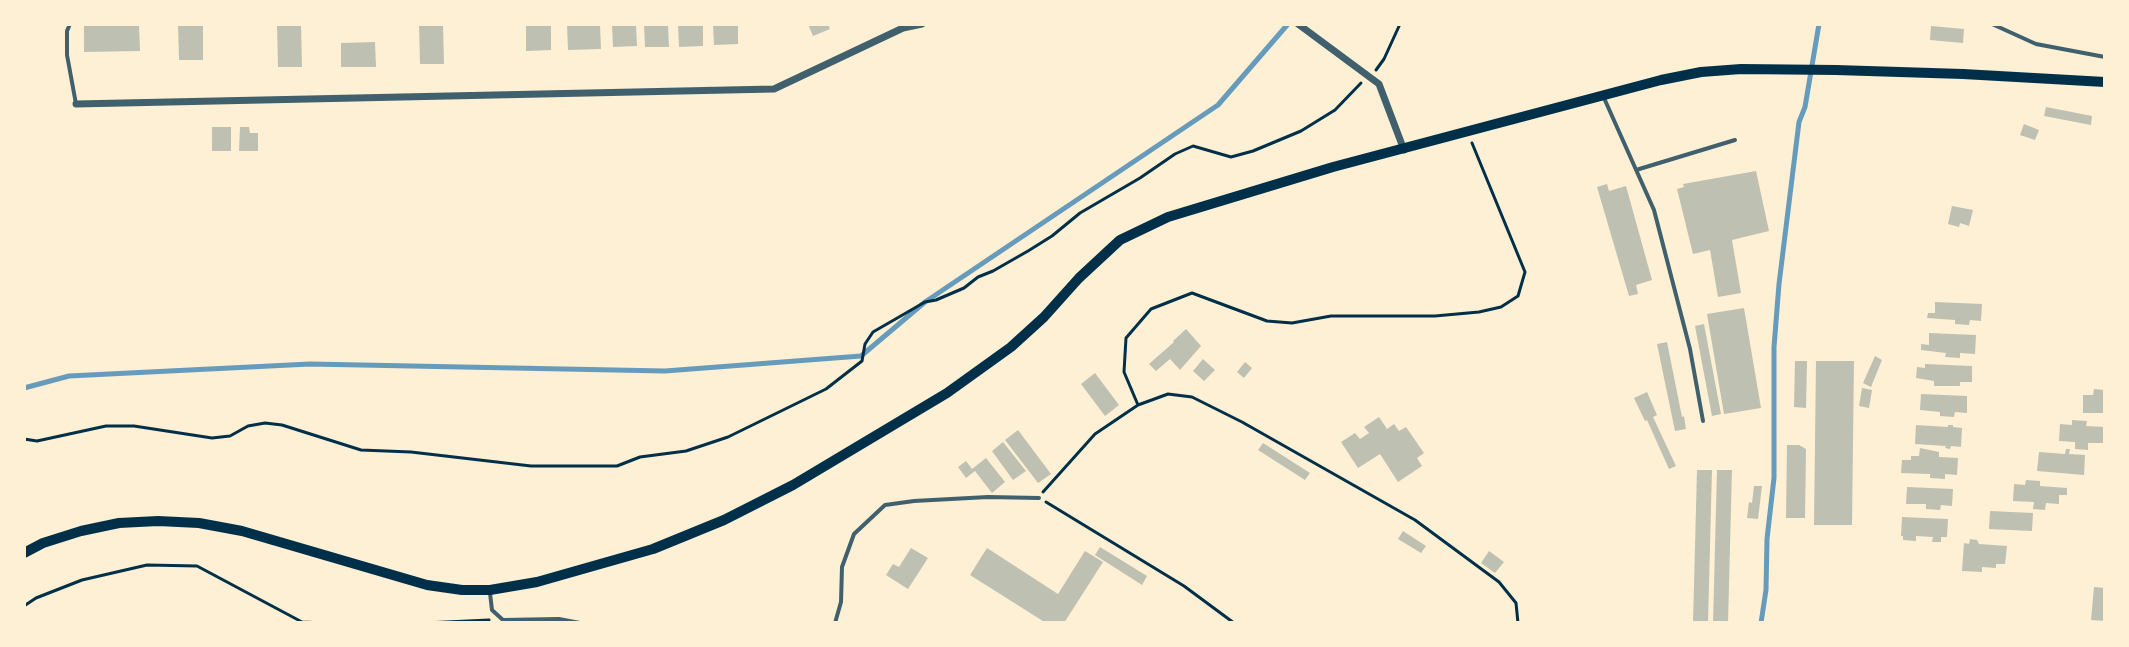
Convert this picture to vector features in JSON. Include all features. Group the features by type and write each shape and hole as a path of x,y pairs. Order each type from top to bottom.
{"main road":[{"path":"24,553 43,543 81,531 119,523 199,523 242,531 427,585 490,590 537,582 653,549 724,520 793,485 947,393 1022,337 1120,240 1168,217 1333,167 1701,72 1741,69 1836,70 2105,82"}],"street":[{"path":"76,104 774,89 903,28 922,24"},
{"path":"1298,24 1379,84 1404,150"}],"lane":[{"path":"70,24 67,55 76,104"},
{"path":"1992,24 2036,44 2105,57"},
{"path":"1603,96 1654,210 1690,349 1703,421"},
{"path":"1636,170 1735,140"},
{"path":"835,623 841,602 842,567 854,534 885,505 988,497 1039,498"},
{"path":"490,590 492,610 503,620 559,619 580,623"}],"path":[{"path":"24,439 37,441 106,426 134,426 212,438 230,436 248,426 265,423 282,425 361,450 411,452 531,466 617,466 640,457 686,451 728,437 826,389 862,361 865,344 873,332 925,302 964,288 978,277 1028,251 1080,213 1175,154 1193,146 1231,157 1301,131 1335,110 1369,77 1384,59 1400,24"},
{"path":"1138,405 1124,372 1126,338 1151,309 1192,293 1267,321 1292,323 1331,316 1435,316 1479,312 1501,307 1518,296 1525,272 1468,132"},
{"path":"1234,623 1184,586 1039,498 1095,434 1138,405 1168,394 1192,397 1242,422 1415,520 1499,582 1516,603 1518,623"},
{"path":"24,606 82,580 147,565 197,566 302,622 325,623"},
{"path":"425,623 503,620"}],"building":[{"path":"84,24 139,24 140,51 84,52"},
{"path":"178,24 203,24 203,60 179,60"},
{"path":"277,24 301,24 302,67 278,67"},
{"path":"419,24 443,24 444,64 420,64"},
{"path":"526,24 551,24 551,50 526,51"},
{"path":"567,24 600,24 601,49 568,50"},
{"path":"612,24 636,24 637,46 613,47"},
{"path":"644,24 668,24 669,47 645,47"},
{"path":"678,24 703,24 703,46 679,47"},
{"path":"713,24 738,24 738,44 714,45"},
{"path":"808,24 828,24 830,29 813,36"},
{"path":"1931,26 1964,29 1963,43 1930,40"},
{"path":"375,42 376,67 341,67 341,43"},
{"path":"2046,107 2092,116 2091,125 2044,116"},
{"path":"2024,124 2039,130 2035,140 2020,135"},
{"path":"212,127 231,127 231,151 212,151"},
{"path":"240,127 249,127 250,133 258,133 258,151 239,151"},
{"path":"1756,171 1769,231 1732,240 1741,293 1718,297 1710,250 1693,254 1677,189 1684,187 1683,184"},
{"path":"1607,184 1609,191 1626,186 1652,280 1636,285 1638,294 1629,296 1597,187"},
{"path":"1952,206 1973,210 1969,226 1948,224"},
{"path":"1935,302 1982,304 1981,321 1970,320 1969,325 1955,324 1955,320 1927,318 1928,313 1935,313"},
{"path":"1744,308 1761,408 1724,414 1707,314"},
{"path":"1704,324 1721,414 1712,416 1695,326"},
{"path":"1186,329 1201,346 1180,370 1170,359 1156,371 1149,364"},
{"path":"1929,333 1976,335 1975,354 1960,353 1960,358 1945,357 1946,353 1921,350 1921,344 1929,345"},
{"path":"1667,342 1686,429 1675,431 1657,344"},
{"path":"1875,356 1882,360 1871,387 1863,383"},
{"path":"1203,359 1215,370 1204,381 1193,371"},
{"path":"1795,361 1807,361 1806,408 1794,407"},
{"path":"1816,361 1854,361 1852,525 1814,525"},
{"path":"1245,362 1252,368 1244,378 1237,372"},
{"path":"1925,364 1972,366 1972,382 1960,382 1960,386 1934,386 1934,381 1916,378 1917,367 1925,368"},
{"path":"1095,373 1119,405 1105,416 1081,384"},
{"path":"1862,388 1872,390 1869,408 1859,406"},
{"path":"2094,389 2104,390 2105,413 2083,413 2083,395 2093,395"},
{"path":"1647,392 1657,415 1653,417 1676,466 1669,469 1634,398"},
{"path":"1921,394 1967,396 1967,413 1955,412 1954,417 1920,410"},
{"path":"1379,417 1387,429 1394,424 1399,431 1406,427 1424,453 1417,458 1422,466 1398,482 1380,454 1358,468 1341,442 1355,433 1360,439 1369,433 1364,427"},
{"path":"2072,420 2087,421 2086,426 2105,427 2105,443 2088,443 2088,450 2075,449 2075,442 2059,441 2060,424 2072,425"},
{"path":"1916,425 1953,425 1962,428 1961,447 1951,446 1950,449 1946,446 1915,444"},
{"path":"1018,430 1051,474 1038,483 1005,440"},
{"path":"1003,442 1026,471 1013,480 992,451"},
{"path":"1263,443 1310,473 1305,480 1258,450"},
{"path":"1787,445 1799,445 1806,449 1805,518 1786,518"},
{"path":"1920,448 1939,452 1939,457 1958,458 1957,475 1945,474 1945,479 1930,478 1930,474 1901,473 1902,460 1919,456"},
{"path":"2066,449 2070,449 2069,454 2085,455 2084,475 2037,471 2039,452 2065,454"},
{"path":"986,458 1005,482 992,493 975,471 966,478 958,467 966,461 972,469"},
{"path":"1697,470 1712,470 1708,623 1693,623"},
{"path":"1717,470 1732,470 1728,623 1713,623"},
{"path":"2026,480 2040,481 2040,486 2067,488 2067,495 2059,495 2059,504 2046,503 2045,510 2033,509 2034,502 2013,501 2014,484 2025,485"},
{"path":"1754,486 1762,486 1758,519 1747,518"},
{"path":"1907,487 1953,489 1952,506 1941,505 1940,510 1926,509 1926,504 1906,504"},
{"path":"1990,511 2033,513 2032,531 1989,529"},
{"path":"1902,517 1948,519 1947,537 1941,537 1941,542 1932,542 1933,537 1916,536 1916,541 1903,540"},
{"path":"1403,531 1426,546 1421,553 1398,539"},
{"path":"1970,539 1977,540 1979,544 2007,546 2005,564 1996,564 1996,568 1982,567 1982,572 1962,571 1964,543 1969,544"},
{"path":"1100,547 1147,576 1142,585 1095,555"},
{"path":"911,548 928,558 908,589 886,575 893,564 899,567"},
{"path":"987,548 1058,594 1085,551 1103,562 1064,623 1046,623 970,575"},
{"path":"1489,551 1504,562 1495,573 1481,563"},
{"path":"2094,587 2105,588 2105,621 2091,620"}],"waterway":[{"path":"24,388 69,376 310,364 665,371 861,356 925,302 1218,105 1288,24"},
{"path":"1761,623 1774,478 1774,347 1779,284 1799,122 1805,107 1819,24"}]}
